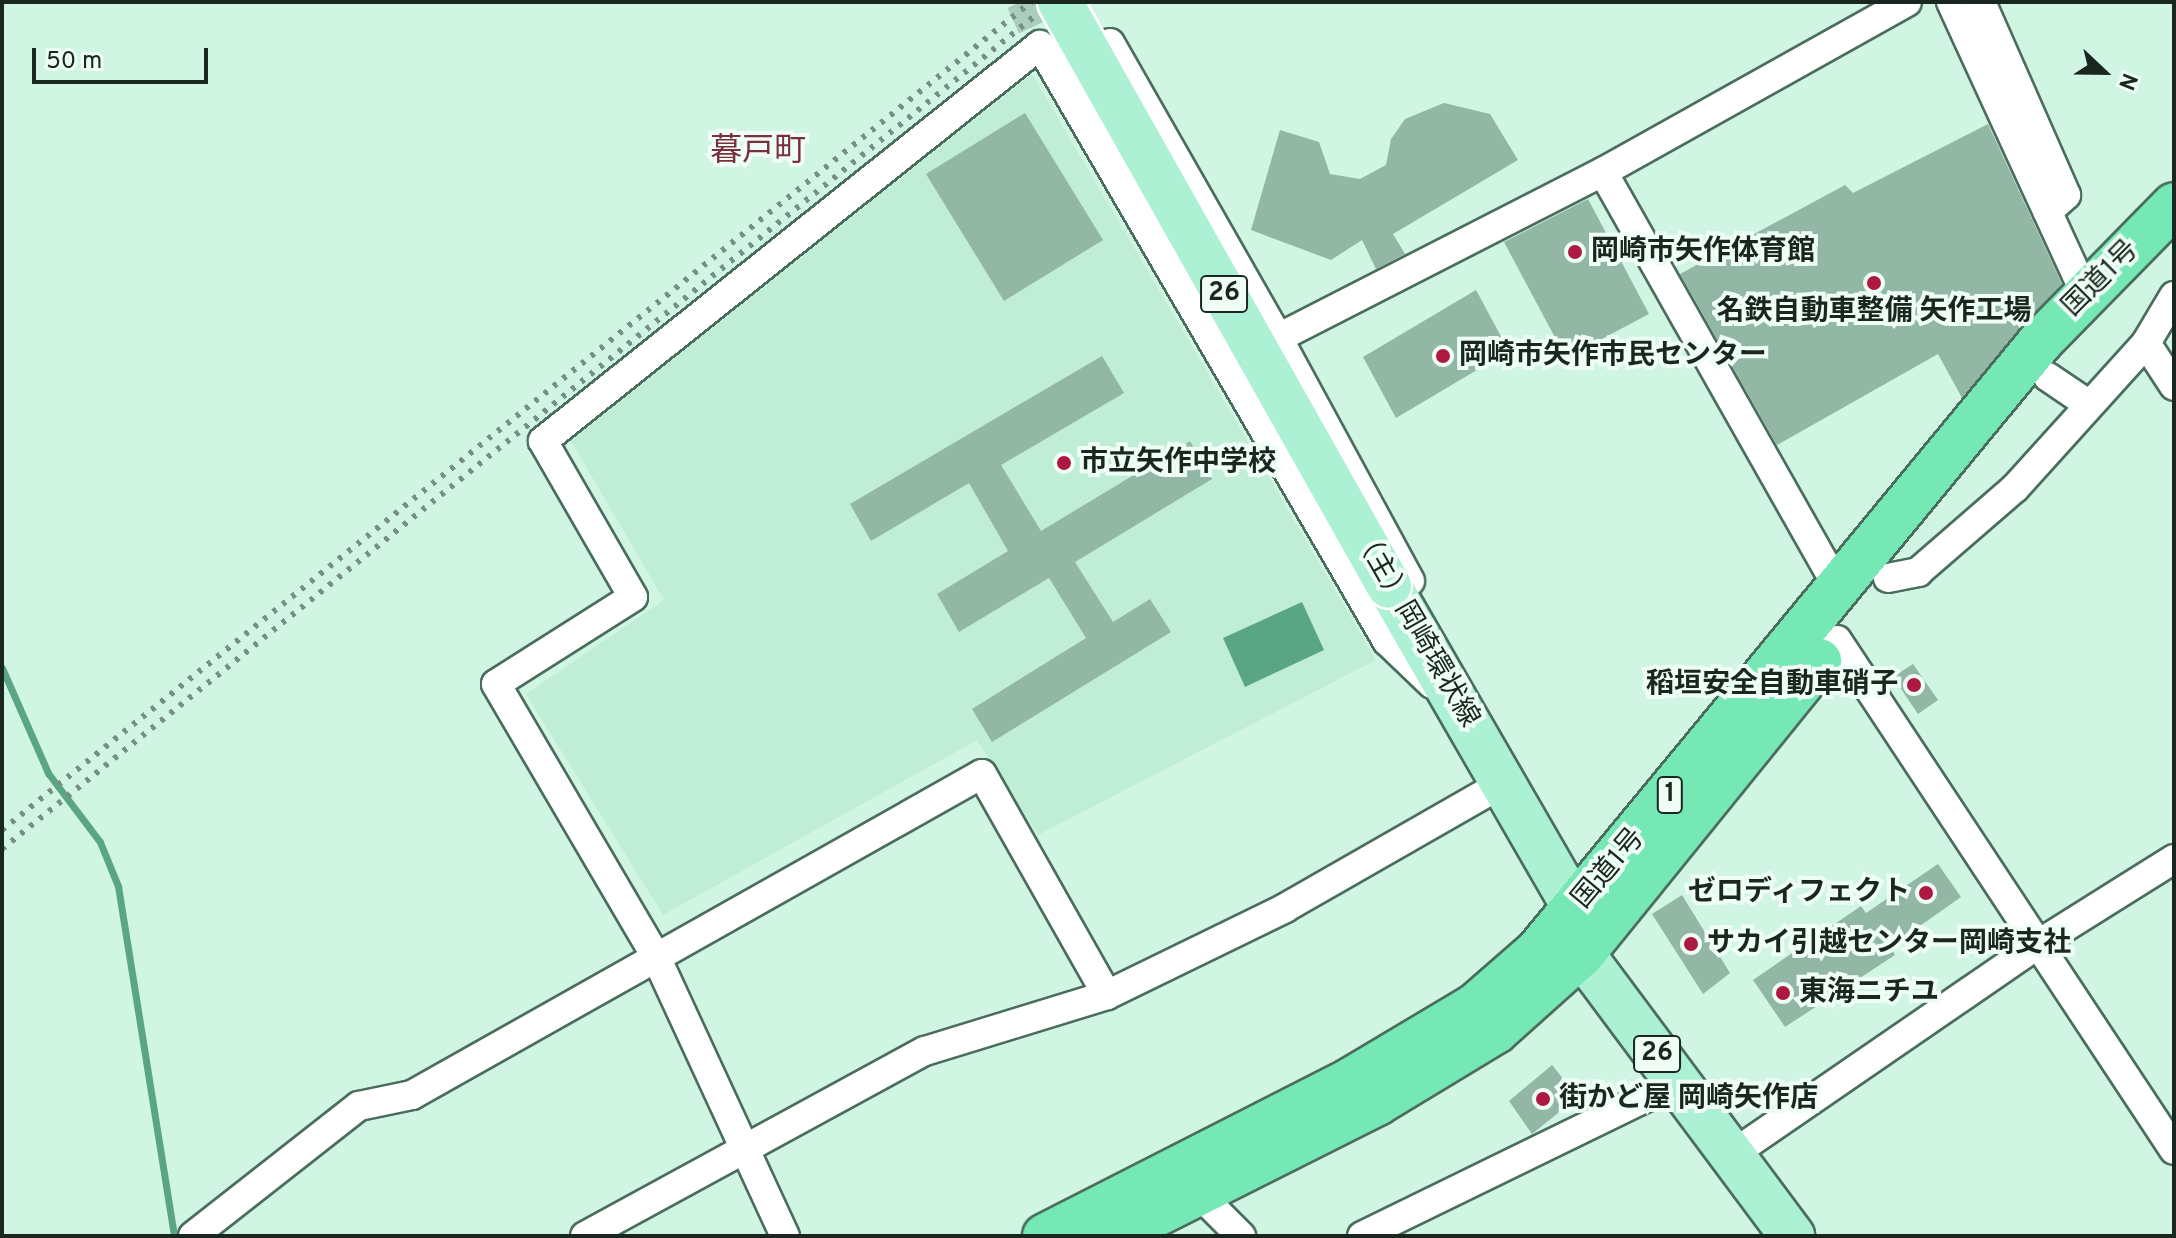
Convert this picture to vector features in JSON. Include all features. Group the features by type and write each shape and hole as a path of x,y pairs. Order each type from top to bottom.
{"highway":[{"name":"国道1号","path":"1113,1236 1186,1180 1475,1006 1576,910 2041,341 2174,205"},
{"name":"国道1号","path":"1045,1236 1377,1103 1496,1031 1582,954 2048,377 2174,246"}],"main road":[{"name":"（主）岡崎環状線","path":"1060,2 1389,586 1576,910 1582,954 1792,1236"}],"street":[{"path":"1278,338 1603,172 1907,2"},
{"path":"1951,2 2086,295"},
{"path":"1981,2 2066,195 2047,212"},
{"path":"1057,74 1110,43 1278,338 1435,629 1467,717"},
{"path":"785,1236 743,1152 655,955 496,684 633,597 543,441 1040,45 1387,641 1467,717"},
{"path":"1603,172 1839,589"},
{"path":"1888,578 1918,572 2015,488 2146,343 2174,296"},
{"path":"2146,343 2174,386"},
{"path":"2048,377 2088,404"},
{"path":"1837,640 2174,1150"},
{"path":"193,1236 359,1106 412,1095 655,955 982,774 1107,995"},
{"path":"585,1236 925,1051 1107,995 1298,901 1503,783"},
{"path":"1730,1156 2040,943 2174,859"},
{"path":"1362,1236 1678,1082"},
{"path":"1186,1180 1241,1236"}],"shaded area":[{"path":"1032,74 1376,660 1038,835 977,740 663,915 526,694 664,600 571,441"},
{"path":"1302,602 1324,650 1245,687 1223,638"}],"building":[{"path":"1444,103 1490,114 1518,160 1393,234 1405,254 1376,269 1362,240 1331,260 1251,230 1280,130 1319,142 1330,174 1360,179 1386,165 1391,139 1405,119"},
{"path":"1025,113 1103,240 1004,301 926,174"},
{"name":"名鉄自動車整備 矢作工場","path":"1988,124 2062,284 1962,398 1938,354 1777,445 1680,274 1845,185 1853,193"},
{"path":"1588,199 1649,314 1566,358 1504,242"},
{"path":"1476,290 1509,351 1396,418 1363,357"},
{"path":"1102,356 1124,393 1001,465 1041,531 1190,441 1212,479 1075,562 1113,622 1150,599 1171,632 992,742 972,709 1086,638 1049,578 959,632 937,594 1008,551 969,483 871,541 850,504"},
{"path":"1913,664 1938,700 1918,714 1893,677"},
{"path":"1938,864 1961,897 1890,947 1895,955 1785,1027 1753,980 1861,906 1866,913"},
{"path":"1682,895 1730,973 1703,994 1652,914"},
{"name":"街かど屋 岡崎矢作店","path":"1552,1065 1578,1097 1532,1134 1509,1101"}],"waterway":[{"path":"2,668 48,773 100,842 118,886 174,1236"}],"tunnel":[{"path":"1020,2 1040,45"}],"railway":[{"path":"2,830 1031,2"},
{"path":"2,849 1052,2"}],"place":[{"name":"岡崎市矢作体育館","path":"1575,252"},
{"name":"名鉄自動車整備 矢作工場","path":"1874,283"},
{"name":"岡崎市矢作市民センター","path":"1443,356"},
{"name":"市立矢作中学校","path":"1064,463"},
{"name":"稻垣安全自動車硝子","path":"1914,685"},
{"name":"ゼロディフェクト","path":"1926,893"},
{"name":"サカイ引越センター岡崎支社","path":"1691,944"},
{"name":"東海ニチユ","path":"1783,993"},
{"name":"街かど屋 岡崎矢作店","path":"1543,1099"}],"district":[{"name":"暮戸町","path":"758,152"}]}
